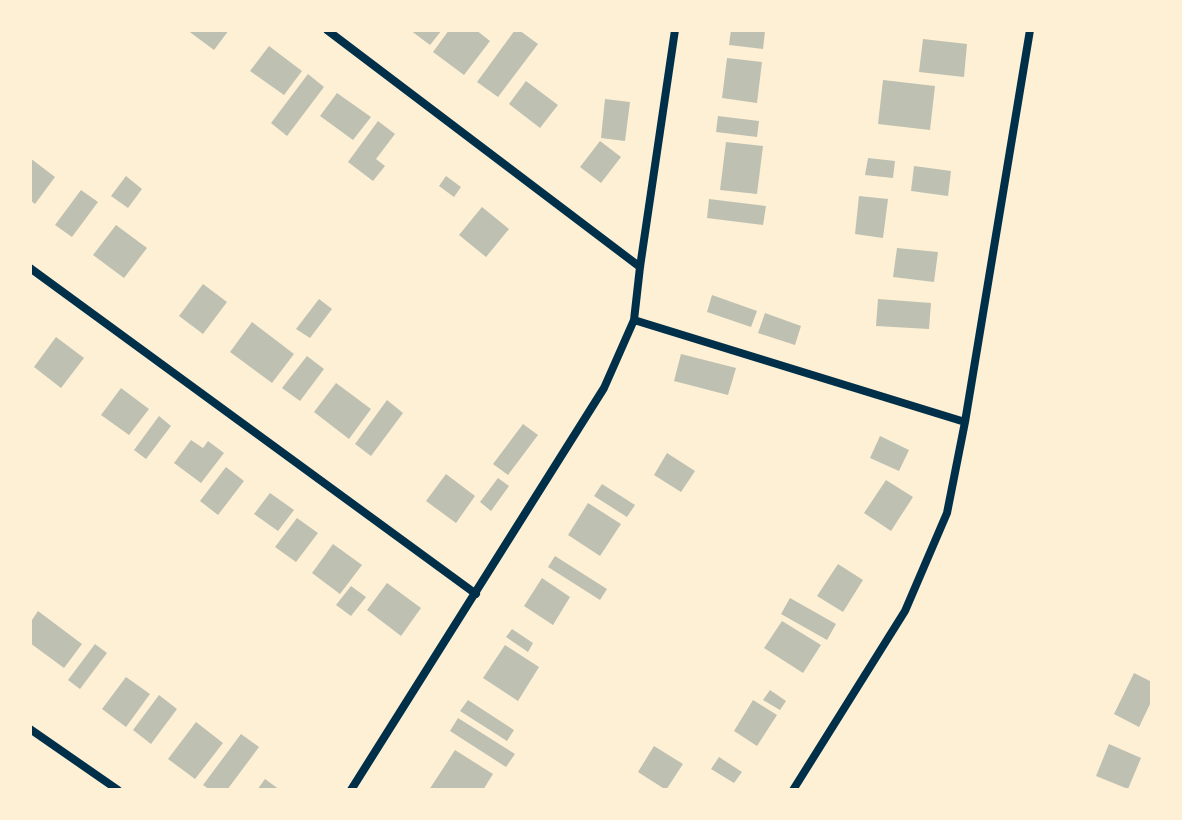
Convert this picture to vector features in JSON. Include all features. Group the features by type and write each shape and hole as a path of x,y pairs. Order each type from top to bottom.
{"street":[{"path":"327,30 640,267"},
{"path":"351,790 604,388 634,320 675,30"},
{"path":"793,790 905,611 947,513 1030,30"},
{"path":"30,268 476,594"},
{"path":"634,320 965,422"},
{"path":"30,729 118,790"}],"building":[{"path":"187,30 229,30 214,50"},
{"path":"410,30 442,30 430,45"},
{"path":"449,30 476,30 490,41 464,75 433,52"},
{"path":"515,30 538,44 498,97 477,82"},
{"path":"731,30 765,31 763,49 729,45"},
{"path":"923,39 967,44 964,77 919,72"},
{"path":"269,46 302,71 284,95 250,71"},
{"path":"727,58 762,62 757,103 722,98"},
{"path":"308,74 324,87 287,136 271,123"},
{"path":"883,80 935,86 930,130 878,124"},
{"path":"526,81 558,105 540,128 509,104"},
{"path":"337,93 371,117 353,140 320,116"},
{"path":"605,99 630,102 625,141 601,138"},
{"path":"718,116 759,121 757,137 716,132"},
{"path":"378,121 395,134 376,159 385,166 373,181 348,162"},
{"path":"600,141 621,157 601,183 580,167"},
{"path":"726,142 763,146 757,194 720,190"},
{"path":"30,158 55,177 35,204 30,200"},
{"path":"868,158 895,161 893,178 865,175"},
{"path":"914,166 951,171 948,196 911,191"},
{"path":"126,176 142,189 128,208 111,196"},
{"path":"446,176 461,187 454,197 439,186"},
{"path":"81,190 98,202 72,237 55,225"},
{"path":"859,196 888,199 883,238 855,234"},
{"path":"709,199 766,206 763,225 707,218"},
{"path":"482,207 509,229 486,257 459,235"},
{"path":"116,225 147,248 124,278 93,255"},
{"path":"897,248 938,252 934,282 893,277"},
{"path":"203,284 227,302 203,334 179,316"},
{"path":"712,295 757,311 751,327 707,312"},
{"path":"319,299 332,309 310,338 296,329"},
{"path":"878,299 931,303 929,329 876,326"},
{"path":"765,313 801,326 795,345 758,333"},
{"path":"252,322 294,354 272,383 230,352"},
{"path":"56,337 84,358 61,388 34,367"},
{"path":"681,354 736,368 728,395 674,381"},
{"path":"307,356 324,369 300,401 282,388"},
{"path":"336,383 371,409 349,439 314,412"},
{"path":"121,388 149,409 129,435 101,415"},
{"path":"387,400 403,413 371,456 355,444"},
{"path":"159,416 171,426 146,459 134,450"},
{"path":"523,424 538,435 508,475 493,464"},
{"path":"880,436 909,450 899,471 870,458"},
{"path":"191,440 203,448 208,441 224,453 201,483 174,463"},
{"path":"667,453 695,471 681,492 654,475"},
{"path":"226,467 244,481 218,515 200,501"},
{"path":"446,474 475,496 456,523 426,501"},
{"path":"498,478 509,486 491,511 480,502"},
{"path":"886,480 913,497 891,531 864,513"},
{"path":"602,484 635,505 627,517 594,496"},
{"path":"270,493 294,510 278,531 254,514"},
{"path":"588,503 621,524 600,556 568,535"},
{"path":"297,518 318,533 296,562 275,547"},
{"path":"333,544 362,565 340,594 312,573"},
{"path":"555,556 607,589 600,600 548,567"},
{"path":"838,564 863,580 843,612 817,596"},
{"path":"542,578 570,597 553,625 524,606"},
{"path":"387,583 421,608 401,636 367,610"},
{"path":"351,586 366,597 351,616 336,605"},
{"path":"790,598 836,624 827,640 781,614"},
{"path":"38,611 82,644 64,668 30,643 30,623"},
{"path":"782,621 821,645 803,673 764,648"},
{"path":"512,629 533,643 528,652 506,637"},
{"path":"95,644 107,653 80,689 68,680"},
{"path":"505,645 539,667 518,701 483,678"},
{"path":"1134,673 1152,682 1152,700 1139,727 1114,714"},
{"path":"126,677 150,694 126,727 102,709"},
{"path":"770,690 786,701 780,710 763,700"},
{"path":"159,695 177,709 151,744 133,730"},
{"path":"468,700 514,730 507,741 460,711"},
{"path":"753,700 777,715 757,746 734,731"},
{"path":"458,718 515,754 506,767 450,731"},
{"path":"196,722 223,743 195,779 168,759"},
{"path":"241,734 259,747 227,790 210,790 203,785"},
{"path":"1109,744 1141,758 1128,789 1096,776"},
{"path":"654,746 683,764 666,790 638,772"},
{"path":"455,750 493,774 483,790 429,790"},
{"path":"719,757 742,772 734,783 711,769"},
{"path":"265,779 280,790 257,790"}]}
